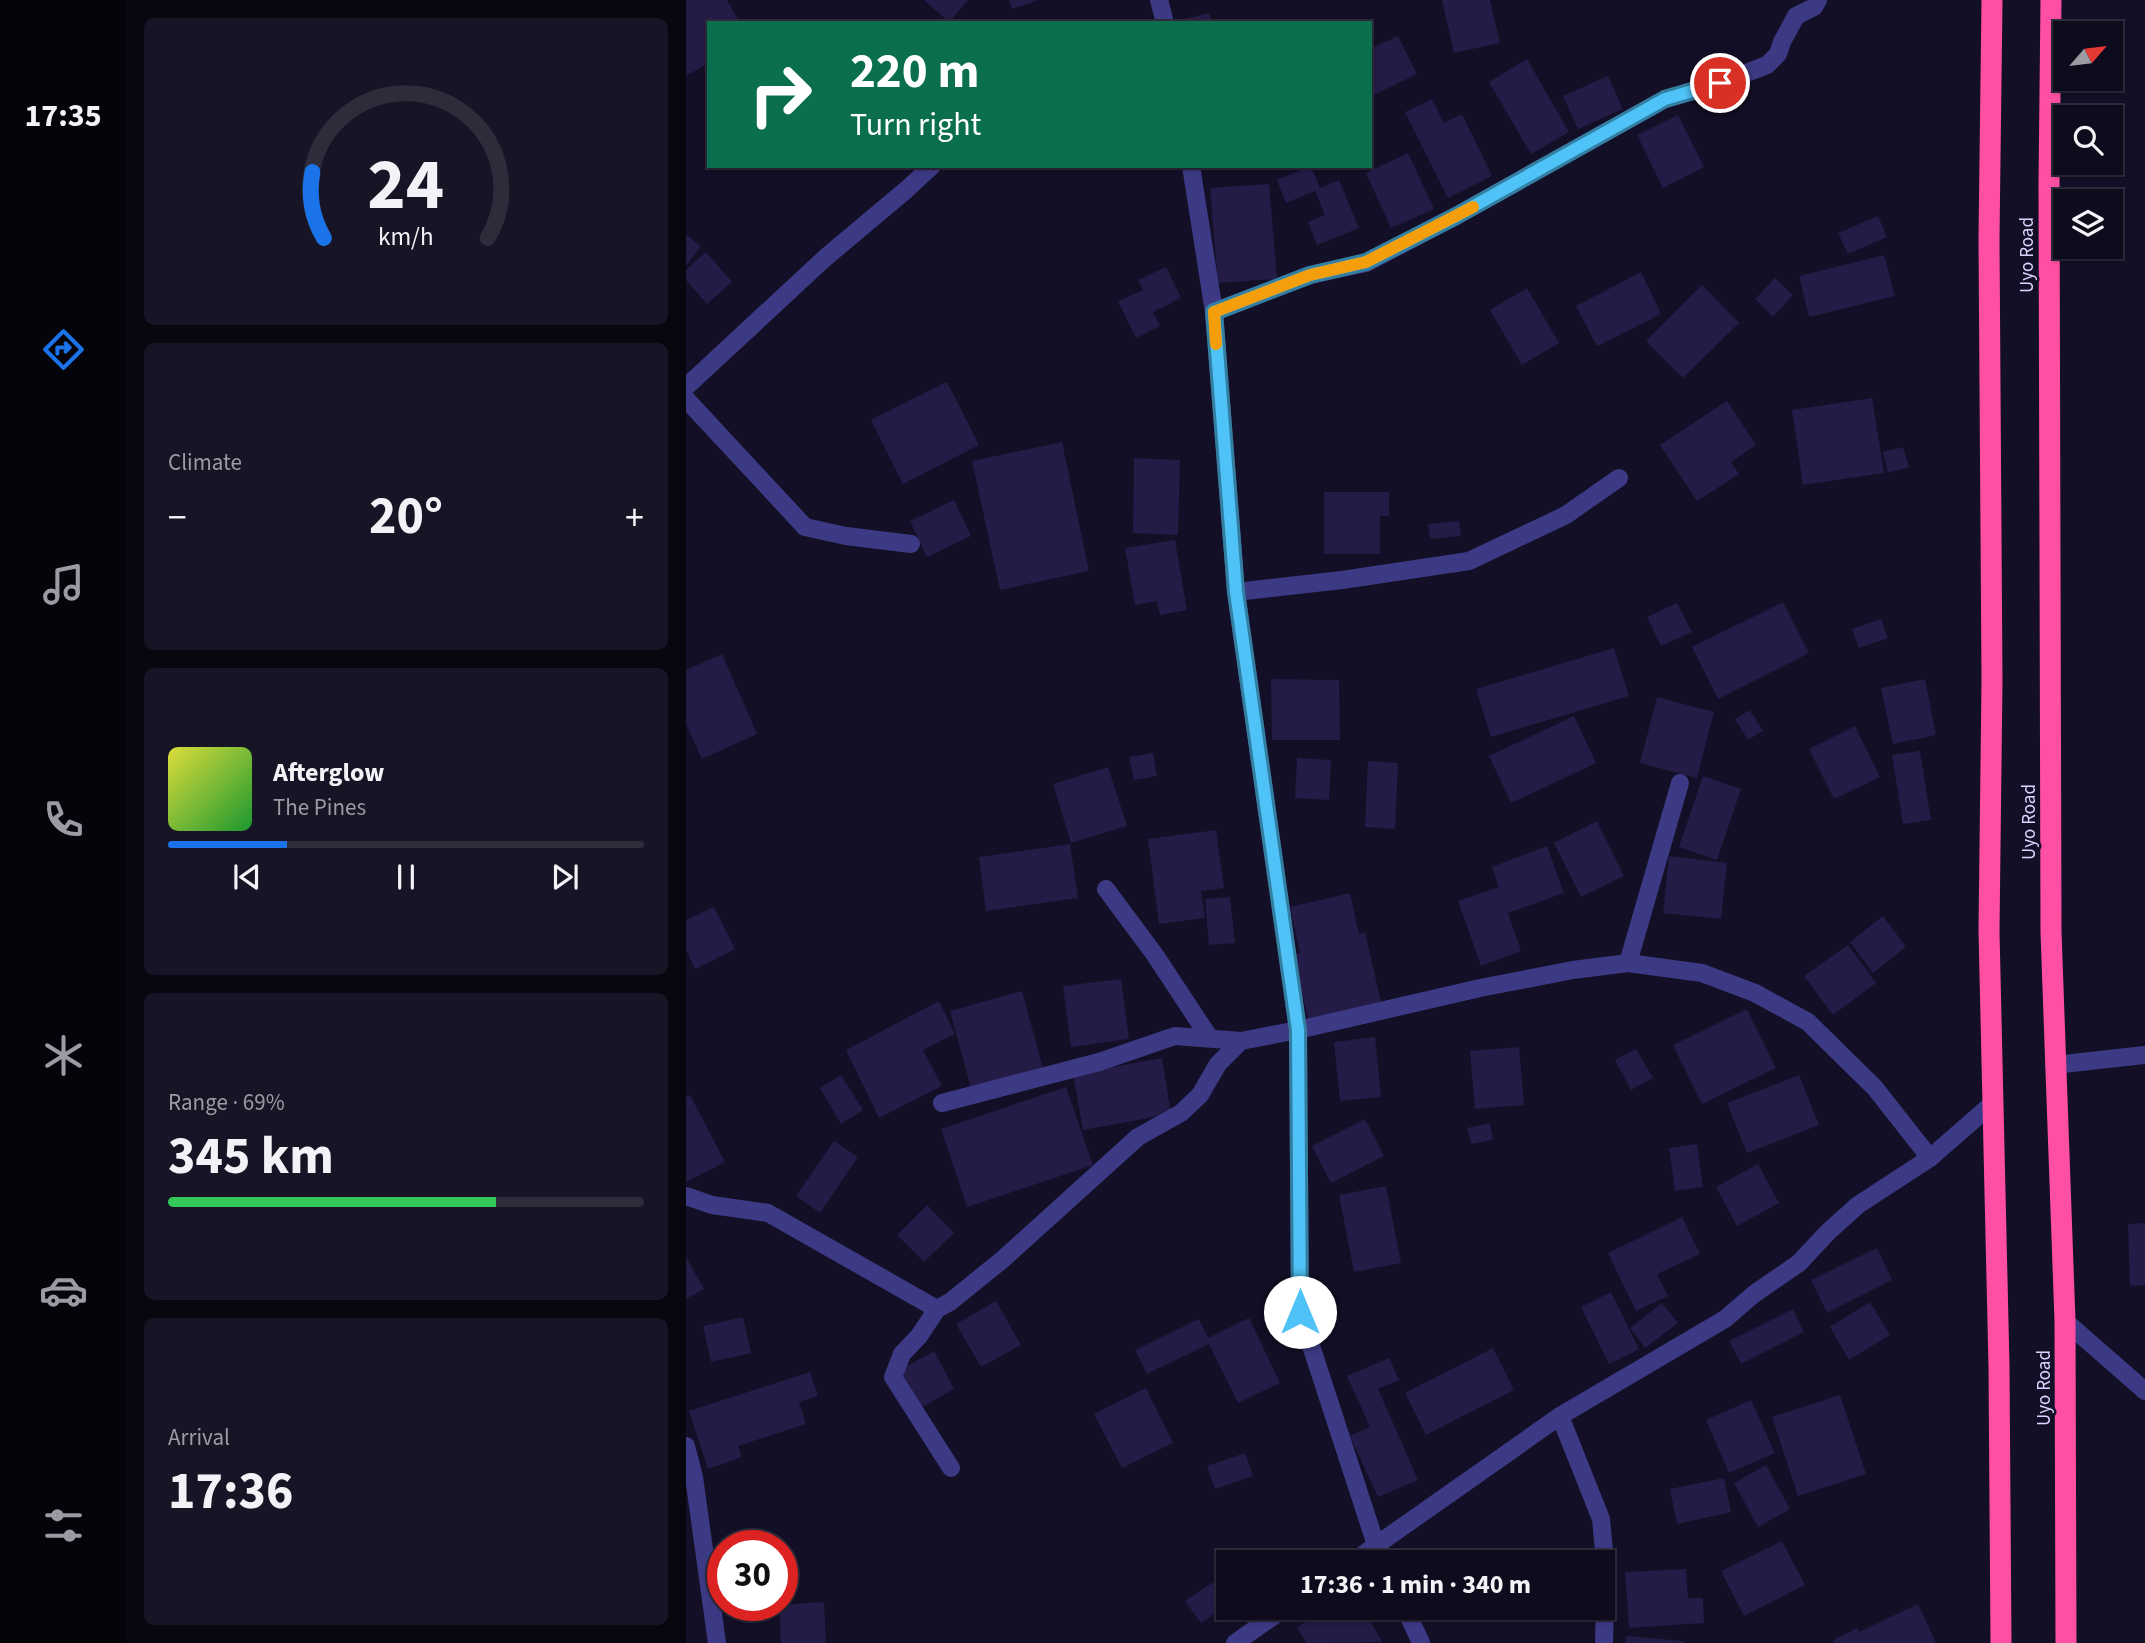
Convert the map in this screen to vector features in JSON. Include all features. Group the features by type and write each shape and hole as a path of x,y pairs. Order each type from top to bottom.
{"highway":[{"name":"Uyo Road","path":"1992,0 1992,681 1989,930 2001,1643"},
{"name":"Uyo Road","path":"2051,0 2051,877 2054,1065 2065,1321 2066,1643"}],"street":[{"path":"1159,0 1164,21"},
{"path":"1214,312 1310,275 1366,262 1456,216 1665,99 1720,83 1767,65 1779,54 1782,42 1796,16 1814,7 1818,0"},
{"path":"686,387 825,258 930,168"},
{"path":"1191,168 1214,312 1236,592 1298,1030 1300,1312 1378,1550"},
{"path":"686,399 805,527 846,536 911,544"},
{"path":"1236,592 1469,561 1566,515 1619,478"},
{"path":"1628,963 1680,783"},
{"path":"1106,889 1155,955 1209,1037"},
{"path":"942,1103 1099,1062 1175,1035 1241,1041 1493,986 1573,970 1628,963 1702,973 1755,993 1808,1022 1875,1088 1930,1158"},
{"path":"951,1468 894,1377 902,1354 919,1336 937,1309 950,1302 1002,1260 1138,1137 1181,1113 1199,1095 1218,1064 1241,1041"},
{"path":"2054,1065 2145,1055"},
{"path":"1369,1550 1560,1416 1725,1319 1754,1294 1798,1263 1858,1205 1930,1158 1993,1103"},
{"path":"686,1196 712,1205 768,1213 937,1309"},
{"path":"2065,1321 2145,1391"},
{"path":"1560,1416 1601,1519 1606,1572 1604,1643"},
{"path":"686,1446 694,1477 717,1643"},
{"path":"1235,1643 1268,1620"},
{"path":"1410,1620 1421,1643"}],"building":[{"path":"686,0 727,0 739,21 707,21 707,64 686,76"},
{"path":"924,0 968,0 948,21"},
{"path":"1009,0 1036,0 1036,1 1012,9"},
{"path":"1442,0 1490,0 1500,43 1454,53"},
{"path":"1209,13 1211,21 1184,21"},
{"path":"1398,36 1417,74 1372,96 1372,48"},
{"path":"1527,59 1569,132 1531,154 1489,82"},
{"path":"1608,76 1623,109 1578,129 1563,96"},
{"path":"1432,99 1444,123 1462,114 1492,176 1448,198 1405,112"},
{"path":"1678,115 1704,167 1663,188 1637,135"},
{"path":"1408,153 1434,209 1391,228 1366,173"},
{"path":"1312,168 1320,188 1339,180 1359,228 1317,245 1308,222 1325,215 1315,191 1286,203 1277,180"},
{"path":"1269,184 1277,279 1218,283 1210,188"},
{"path":"1878,216 1887,237 1848,254 1838,233"},
{"path":"686,235 701,246 686,266"},
{"path":"706,252 732,282 707,304 686,280 686,270"},
{"path":"1884,255 1895,296 1809,317 1799,276"},
{"path":"1166,267 1181,298 1153,312 1160,326 1136,338 1118,301 1143,290 1138,280"},
{"path":"1641,272 1661,314 1597,346 1576,306"},
{"path":"1775,278 1793,295 1773,317 1755,299"},
{"path":"1702,285 1739,323 1683,378 1646,341"},
{"path":"1527,288 1559,343 1522,365 1490,310"},
{"path":"947,382 979,445 903,484 871,420"},
{"path":"1872,398 1884,473 1803,485 1792,410"},
{"path":"1727,401 1756,445 1731,462 1739,474 1697,501 1660,445"},
{"path":"1062,442 1089,571 1000,590 972,461"},
{"path":"1903,447 1909,467 1888,473 1883,452"},
{"path":"1134,458 1180,460 1178,535 1133,533"},
{"path":"1324,492 1389,492 1389,516 1380,516 1380,554 1324,554"},
{"path":"954,500 971,536 927,557 910,521"},
{"path":"1459,521 1461,536 1430,539 1428,524"},
{"path":"1175,540 1187,610 1160,615 1157,601 1135,605 1125,548"},
{"path":"1783,602 1809,653 1718,699 1692,647"},
{"path":"1677,603 1692,632 1661,646 1647,617"},
{"path":"1881,619 1888,638 1859,648 1852,629"},
{"path":"1614,648 1629,696 1491,737 1476,689"},
{"path":"722,654 757,734 702,759 686,724 686,670"},
{"path":"1271,679 1339,680 1340,740 1272,740"},
{"path":"1925,679 1936,735 1893,744 1881,688"},
{"path":"1657,697 1714,712 1697,778 1640,763"},
{"path":"1750,710 1763,731 1748,740 1735,719"},
{"path":"1574,716 1596,763 1511,803 1489,756"},
{"path":"1855,726 1880,777 1834,799 1809,749"},
{"path":"1920,751 1931,820 1903,824 1892,755"},
{"path":"1153,753 1157,776 1134,780 1129,757"},
{"path":"1297,758 1331,760 1329,800 1295,798"},
{"path":"1368,761 1398,763 1395,829 1365,827"},
{"path":"1108,767 1127,826 1071,843 1053,784"},
{"path":"1703,776 1741,789 1717,860 1679,847"},
{"path":"1597,821 1624,876 1581,897 1554,843"},
{"path":"1216,830 1224,888 1201,891 1205,918 1159,924 1148,839"},
{"path":"1070,844 1078,898 986,911 979,857"},
{"path":"1547,846 1564,893 1508,913 1521,951 1481,966 1458,901 1499,887 1492,867"},
{"path":"1669,856 1727,863 1721,919 1663,913"},
{"path":"1350,893 1359,934 1365,932 1381,1002 1308,1019 1293,954 1300,953 1290,907"},
{"path":"1230,897 1235,943 1209,945 1205,899"},
{"path":"714,907 735,949 695,969 686,950 686,920"},
{"path":"1883,916 1906,947 1873,973 1850,942"},
{"path":"1848,945 1876,983 1833,1015 1804,976"},
{"path":"1121,979 1129,1039 1071,1047 1063,986"},
{"path":"1022,991 1043,1068 971,1088 950,1011"},
{"path":"939,1001 955,1034 923,1050 942,1086 879,1118 846,1050"},
{"path":"1747,1009 1776,1068 1702,1104 1673,1045"},
{"path":"1375,1037 1381,1097 1340,1101 1334,1042"},
{"path":"1519,1047 1524,1105 1475,1109 1470,1051"},
{"path":"1636,1049 1653,1078 1631,1090 1615,1060"},
{"path":"1162,1058 1171,1114 1083,1130 1073,1074"},
{"path":"841,1075 863,1110 841,1124 820,1088"},
{"path":"1799,1075 1819,1125 1747,1153 1727,1103"},
{"path":"1066,1087 1093,1165 967,1207 941,1129"},
{"path":"690,1095 725,1162 686,1182 686,1097"},
{"path":"1365,1119 1384,1156 1331,1183 1312,1146"},
{"path":"1490,1123 1493,1140 1471,1144 1467,1128"},
{"path":"834,1141 858,1157 820,1213 796,1196"},
{"path":"1697,1144 1703,1187 1675,1191 1669,1148"},
{"path":"1758,1164 1779,1203 1737,1226 1716,1187"},
{"path":"1386,1186 1401,1263 1354,1272 1339,1195"},
{"path":"927,1205 954,1233 924,1262 897,1235"},
{"path":"1682,1217 1700,1254 1657,1274 1668,1296 1636,1311 1608,1253"},
{"path":"2145,1223 2145,1285 2130,1286 2128,1224"},
{"path":"1877,1248 1892,1280 1827,1313 1811,1280"},
{"path":"686,1257 704,1289 686,1299"},
{"path":"1611,1292 1639,1349 1609,1364 1581,1307"},
{"path":"996,1301 1021,1345 981,1367 956,1324"},
{"path":"1870,1302 1890,1335 1849,1360 1830,1327"},
{"path":"1662,1303 1678,1323 1645,1348 1630,1328"},
{"path":"1793,1309 1804,1332 1741,1364 1729,1341"},
{"path":"743,1317 751,1353 711,1362 703,1326"},
{"path":"1249,1318 1280,1383 1238,1403 1209,1344 1147,1374 1135,1350 1199,1319 1208,1338"},
{"path":"1493,1348 1514,1390 1426,1435 1405,1393"},
{"path":"934,1351 954,1389 919,1409 898,1371"},
{"path":"1389,1358 1399,1380 1378,1389 1418,1480 1378,1497 1350,1436 1370,1427 1347,1376"},
{"path":"810,1372 818,1396 799,1402 806,1424 738,1446 742,1457 708,1469 689,1411"},
{"path":"1146,1388 1173,1443 1122,1468 1094,1414"},
{"path":"1840,1395 1866,1474 1798,1496 1772,1417"},
{"path":"1751,1400 1775,1453 1729,1473 1706,1420"},
{"path":"1245,1453 1253,1476 1215,1489 1207,1466"},
{"path":"1766,1465 1790,1509 1758,1527 1734,1483"},
{"path":"1724,1478 1731,1512 1677,1524 1670,1489"},
{"path":"1782,1541 1805,1585 1744,1616 1721,1571"},
{"path":"1686,1569 1688,1598 1703,1598 1704,1623 1629,1628 1625,1572"},
{"path":"1216,1580 1216,1612 1201,1623 1185,1601"},
{"path":"824,1602 826,1643 781,1643 780,1621 798,1621 798,1604"},
{"path":"1918,1604 1936,1643 1835,1643 1833,1640 1857,1628 1859,1632"},
{"path":"1309,1620 1370,1620 1382,1642 1306,1643 1297,1627"},
{"path":"1626,1636 1684,1641 1626,1643"}],"slow traffic":[{"path":"1216,344 1214,312 1310,275 1366,262 1473,207"}],"route":[{"path":"1300,1312 1298,1030 1236,592 1214,312 1310,275 1366,262 1456,216 1665,99 1720,83"}]}
